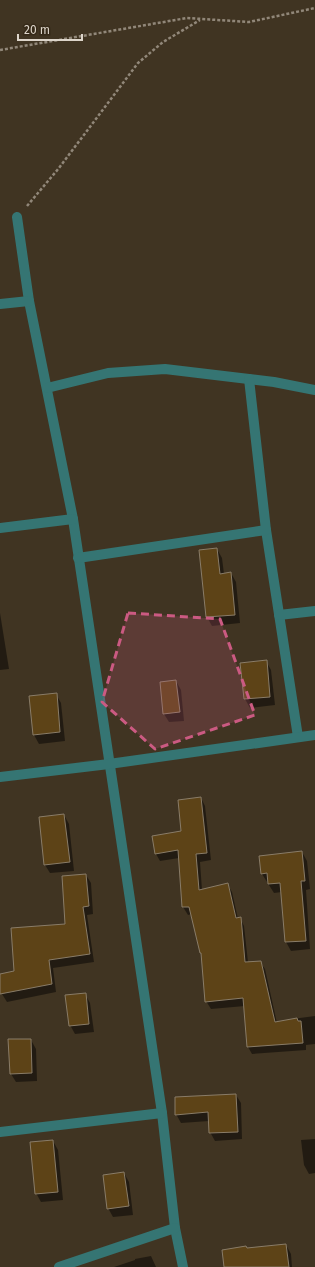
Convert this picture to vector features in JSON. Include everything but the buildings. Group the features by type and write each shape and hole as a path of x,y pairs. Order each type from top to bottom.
{"street":[{"path":"17,217 29,301 73,519 162,1113 175,1228 183,1267"},
{"path":"0,304 29,301"},
{"path":"47,388 108,373 165,369 249,379 315,390"},
{"path":"249,379 266,530 298,737"},
{"path":"0,528 73,519"},
{"path":"78,558 266,530"},
{"path":"279,615 315,611"},
{"path":"0,778 315,735"},
{"path":"0,1132 162,1113"},
{"path":"59,1267 175,1228"}],"path":[{"path":"0,50 187,18 249,22 315,8"},
{"path":"17,217 60,168 138,62 163,42 201,19"}],"highlighted area":[{"path":"128,613 220,619 255,715 155,749 102,702"}]}
